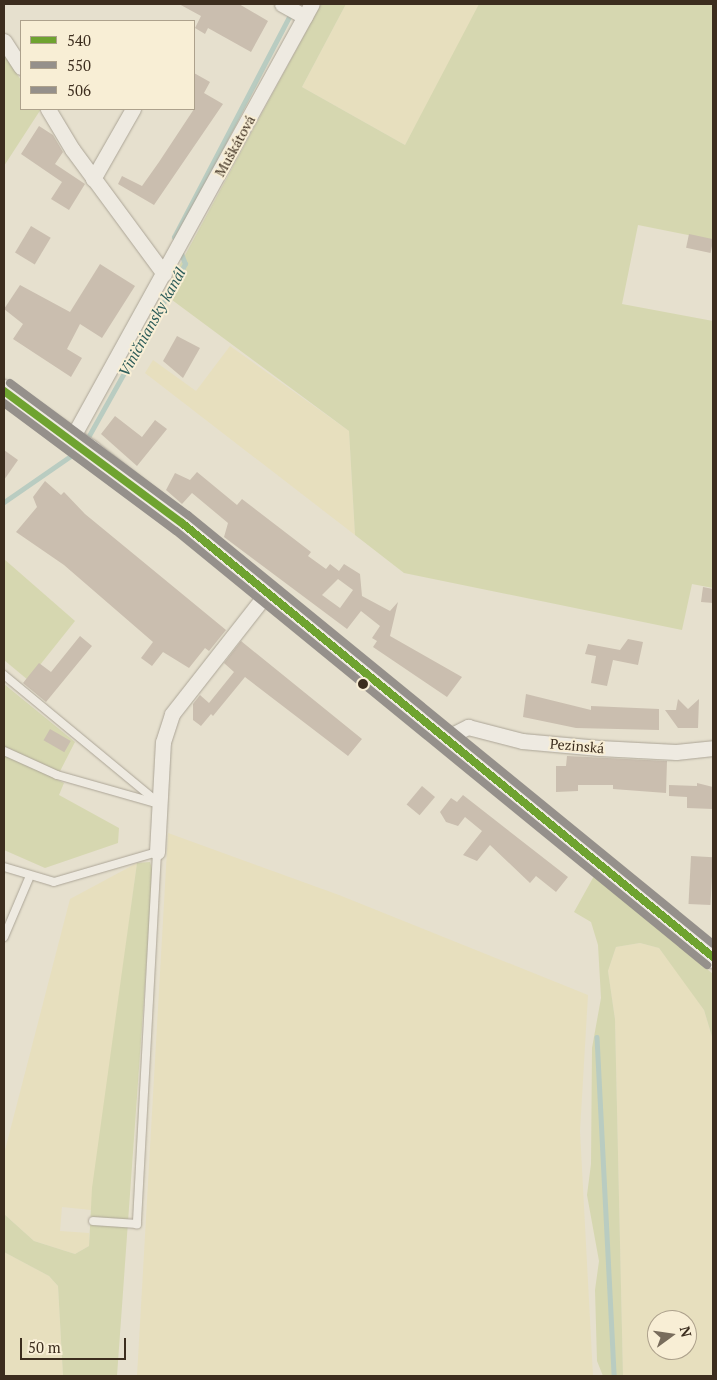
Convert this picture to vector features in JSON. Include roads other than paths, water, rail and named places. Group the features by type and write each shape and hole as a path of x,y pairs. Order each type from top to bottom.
{"main road":[{"path":"4,391 81,444 713,956"}],"street":[{"name":"Muškátová","path":"81,444 164,274 309,10 282,4"},
{"path":"4,41 20,65"},
{"path":"49,110 72,150 164,274"},
{"path":"93,179 132,110"},
{"path":"157,852 163,742 172,714 267,593"},
{"name":"Pezinská","path":"446,738 468,727 522,741 599,748 676,752 713,748"}],"lane":[{"path":"4,675 160,804"},
{"path":"4,751 57,775 160,804"},
{"path":"4,867 29,878 54,882 157,852 137,1224 93,1221"},
{"path":"4,937 29,878"}],"waterway":[{"name":"Viničniansky kanál","path":"176,241 174,237 292,11"},
{"name":"Viničniansky kanál","path":"86,441 185,264 180,251"},
{"name":"Viničniansky kanál","path":"4,502 78,451"},
{"path":"597,1037 614,1376"}]}
